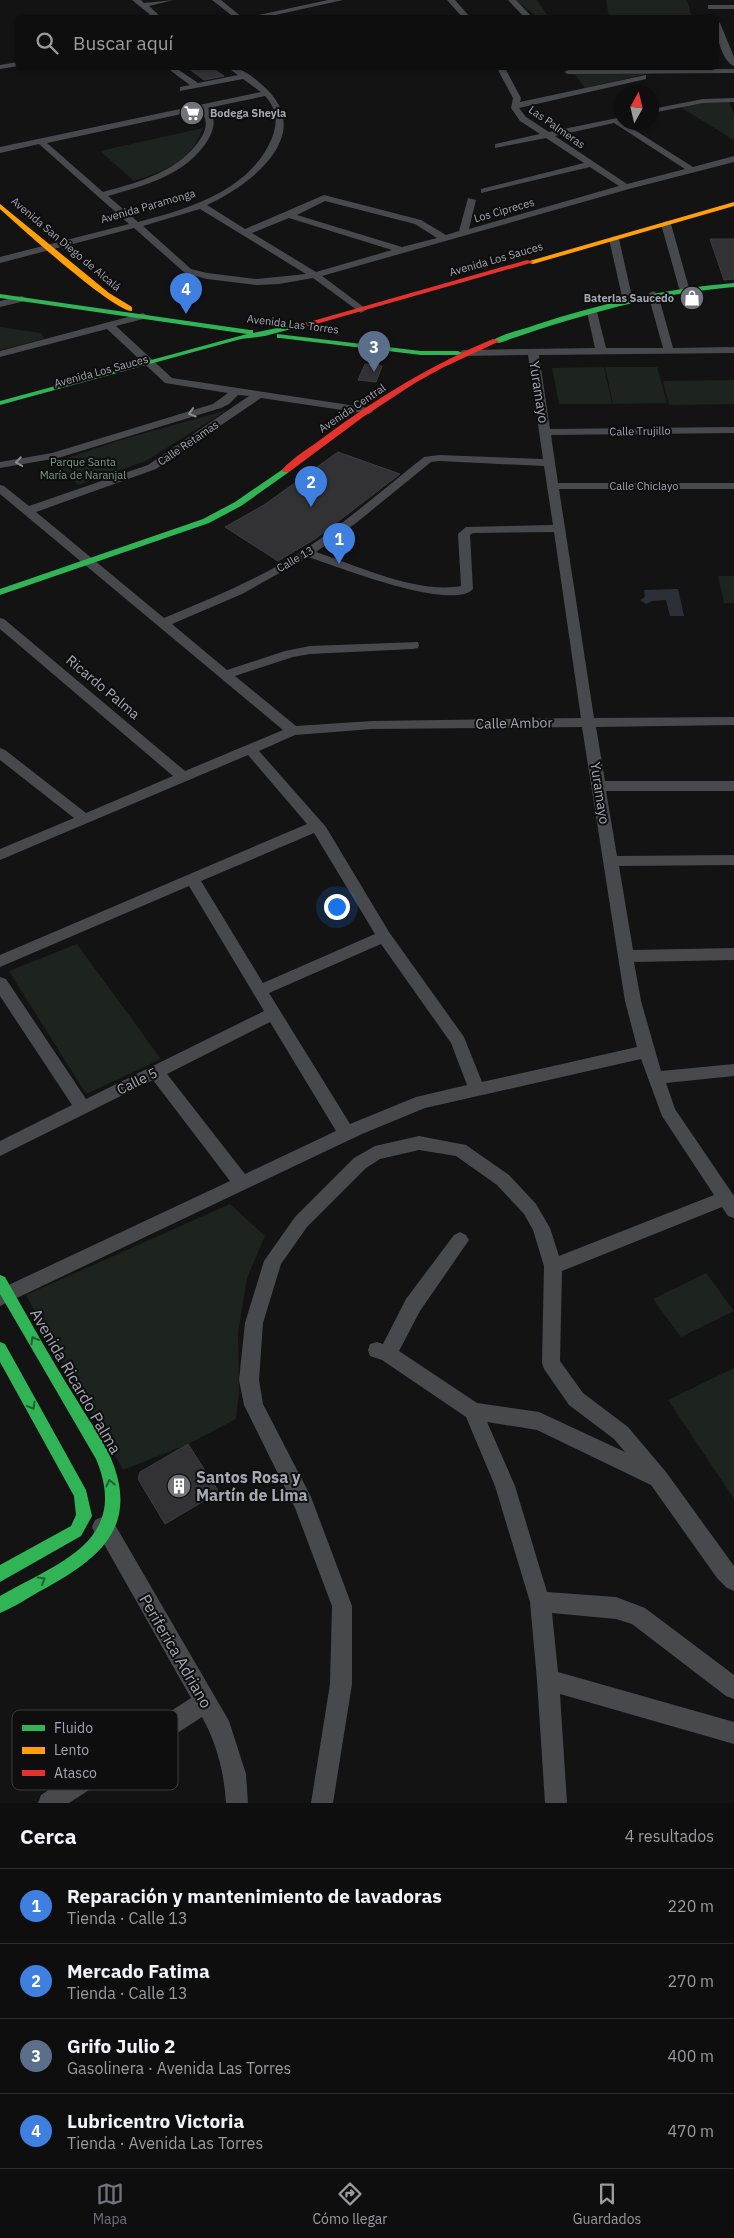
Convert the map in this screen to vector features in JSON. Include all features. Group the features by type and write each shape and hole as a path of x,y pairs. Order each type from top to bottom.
{"street":[{"path":"139,2 170,0"},
{"path":"216,0 236,15"},
{"path":"295,0 306,6"},
{"path":"262,15 339,0"},
{"path":"451,0 465,15"},
{"path":"512,0 527,15"},
{"path":"139,2 155,15"},
{"path":"714,15 710,3 734,7"},
{"path":"721,47 734,64"},
{"path":"0,67 15,64"},
{"path":"174,70 197,86"},
{"name":"Avenida Paramonga","path":"0,260 134,225 200,205 239,184 264,162 281,124 275,103 267,93 235,70"},
{"name":"Las Palmeras","path":"502,70 517,98 515,108 523,119 626,187"},
{"path":"573,79 671,71"},
{"path":"516,105 573,79 671,71 734,71"},
{"path":"183,89 244,76"},
{"path":"0,150 267,93"},
{"path":"659,110 702,101 734,101"},
{"path":"101,196 160,176 179,166 192,156 210,130 208,112 202,107"},
{"path":"498,146 614,121"},
{"path":"633,130 692,170"},
{"name":"Los Cipreces","path":"41,142 188,271 196,274 257,282 279,281 315,274 626,187 734,159"},
{"path":"484,191 591,164"},
{"path":"245,232 289,215 319,199 330,198 418,222 444,238"},
{"path":"463,233 471,200"},
{"name":"Avenida Los Sauces","path":"0,411 151,367 240,337 265,334 361,310 734,204"},
{"path":"200,205 315,274 361,310"},
{"name":"Avenida San Diego de Alcalá","path":"0,206 106,295 143,316"},
{"path":"289,215 401,250"},
{"path":"666,224 684,288"},
{"path":"614,238 628,301"},
{"name":"Avenida Central","path":"0,592 206,521 233,508 369,411 433,368 463,353 653,294 684,288 734,285"},
{"path":"653,294 669,350"},
{"name":"Avenida Las Torres","path":"0,296 265,334 421,353 734,350"},
{"path":"0,304 22,299"},
{"path":"592,312 601,351"},
{"path":"0,354 143,316"},
{"path":"108,325 151,367 169,381 369,411"},
{"name":"Yuramayo","path":"533,352 588,721 633,1001 646,1051 668,1111 729,1205"},
{"name":"Avenida Los Sauces","path":"0,403 151,367"},
{"path":"0,465 54,456 190,414 225,402 235,392"},
{"name":"Calle Retamas","path":"27,511 152,467 258,395"},
{"name":"Calle Trujillo","path":"546,432 734,430"},
{"name":"Calle 13","path":"163,623 238,591 307,553 352,521 423,462 439,458 550,463"},
{"name":"Calle Chiclayo","path":"554,486 734,486"},
{"path":"0,488 293,731"},
{"path":"307,553 421,590 460,591 467,589 466,532 470,530 560,528"},
{"name":"Ricardo Palma","path":"0,622 184,778"},
{"path":"225,675 290,654 310,650 413,645"},
{"name":"Calle Ambor","path":"0,855 83,818 184,778 293,731 372,725 588,721 734,721"},
{"path":"250,749 317,826 384,936 458,1041 477,1091"},
{"path":"0,753 83,818"},
{"path":"599,786 734,786"},
{"path":"0,961 317,826"},
{"path":"611,861 734,860"},
{"path":"192,879 261,990 346,1134"},
{"path":"261,990 384,936"},
{"path":"626,956 734,954"},
{"path":"0,982 83,1108"},
{"name":"Calle 5","path":"0,1148 274,1013"},
{"path":"3,1291 346,1134 422,1102 646,1051"},
{"path":"655,1078 734,1070"},
{"path":"156,1072 242,1183"},
{"path":"322,1803 322,1788 341,1684 342,1606 304,1504 254,1405 249,1380 254,1322 273,1261 301,1222 360,1163 375,1153 419,1143 460,1150 503,1180 530,1209 541,1228 553,1266 551,1363 576,1399 620,1433 659,1478 698,1535 734,1581"},
{"path":"553,1266 729,1205"},
{"path":"460,1240 413,1305 383,1352 473,1411 539,1421 659,1478"},
{"name":"Avenida Ricardo Palma","path":"3,1291 105,1462 112,1488 111,1511 106,1530"},
{"path":"0,1348 81,1495 84,1516 76,1531 0,1574"},
{"path":"473,1411 505,1486 540,1602 560,1803"},
{"name":"Periferica Adriano","path":"84,1516 106,1530 221,1729 235,1774 237,1803"},
{"path":"0,1605 85,1555 98,1544 106,1530"},
{"path":"540,1602 616,1608 638,1615 734,1688"},
{"path":"548,1680 734,1733"},
{"path":"178,1719 205,1702"},
{"path":"48,1803 68,1790"}],"green space":[{"path":"516,0 537,0 548,15 535,15"},
{"path":"606,0 687,0 691,15 609,15"},
{"path":"661,71 585,88 574,73"},
{"path":"729,102 734,115 734,140 680,107 703,103"},
{"path":"203,128 191,150 176,164 134,181 100,151"},
{"path":"0,327 41,333 44,339 0,350"},
{"path":"604,367 612,404 559,404 552,368"},
{"path":"605,367 657,367 667,403 613,404"},
{"path":"734,380 734,404 669,405 663,381"},
{"name":"Parque Santa María de Naranjal","path":"227,410 146,461 78,485 55,462 124,439"},
{"path":"718,576 734,576 734,603 724,603"},
{"path":"77,944 161,1059 86,1094 9,971"},
{"path":"230,1204 265,1236 247,1278 238,1333 239,1392 236,1419 188,1444 123,1470 26,1295"},
{"path":"706,1273 734,1311 681,1337 653,1299"},
{"path":"734,1368 734,1499 668,1400"}],"shaded area":[{"path":"678,589 684,616 670,616 666,600 652,601 646,604 640,600 645,597 644,590"}],"building":[{"path":"191,70 215,70 224,76 204,80"},
{"path":"710,239 734,239 734,279 724,280"},
{"path":"365,364 382,366 376,382 358,380"},
{"path":"338,452 400,474 315,539 278,561 225,527 264,505"},
{"name":"Santos Rosa y Martín de Lima","path":"188,1444 219,1492 165,1524 138,1479 140,1472"}],"traffic: fast":[{"path":"496,341 613,305 673,292 734,285"},
{"path":"0,296 250,332"},
{"path":"0,403 241,337 265,334 306,324"},
{"path":"280,336 421,353 458,353"},
{"path":"0,592 206,521 238,504 286,470"},
{"path":"0,1281 72,1406 94,1440 108,1471 112,1490 110,1521 101,1538 92,1548 54,1575 0,1605"},
{"path":"0,1348 81,1495 84,1516 76,1531 0,1574"}],"traffic: slow":[{"path":"530,262 734,204"},
{"path":"0,206 106,295 129,309"}],"traffic: jam":[{"path":"306,324 530,262"},
{"path":"286,470 360,415 412,381 439,366 496,341"}],"place":[{"name":"Bodega Sheyla","path":"192,113"},
{"name":"Baterias Saucedo","path":"692,298"},
{"name":"Lubricentro Victoria","path":"186,314"},
{"name":"Grifo Julio 2","path":"374,372"},
{"name":"Mercado Fatima","path":"311,507"},
{"name":"Reparación y mantenimiento de lavadoras","path":"339,564"},
{"name":"Santos Rosa y Martín de Lima","path":"179,1486"}]}
